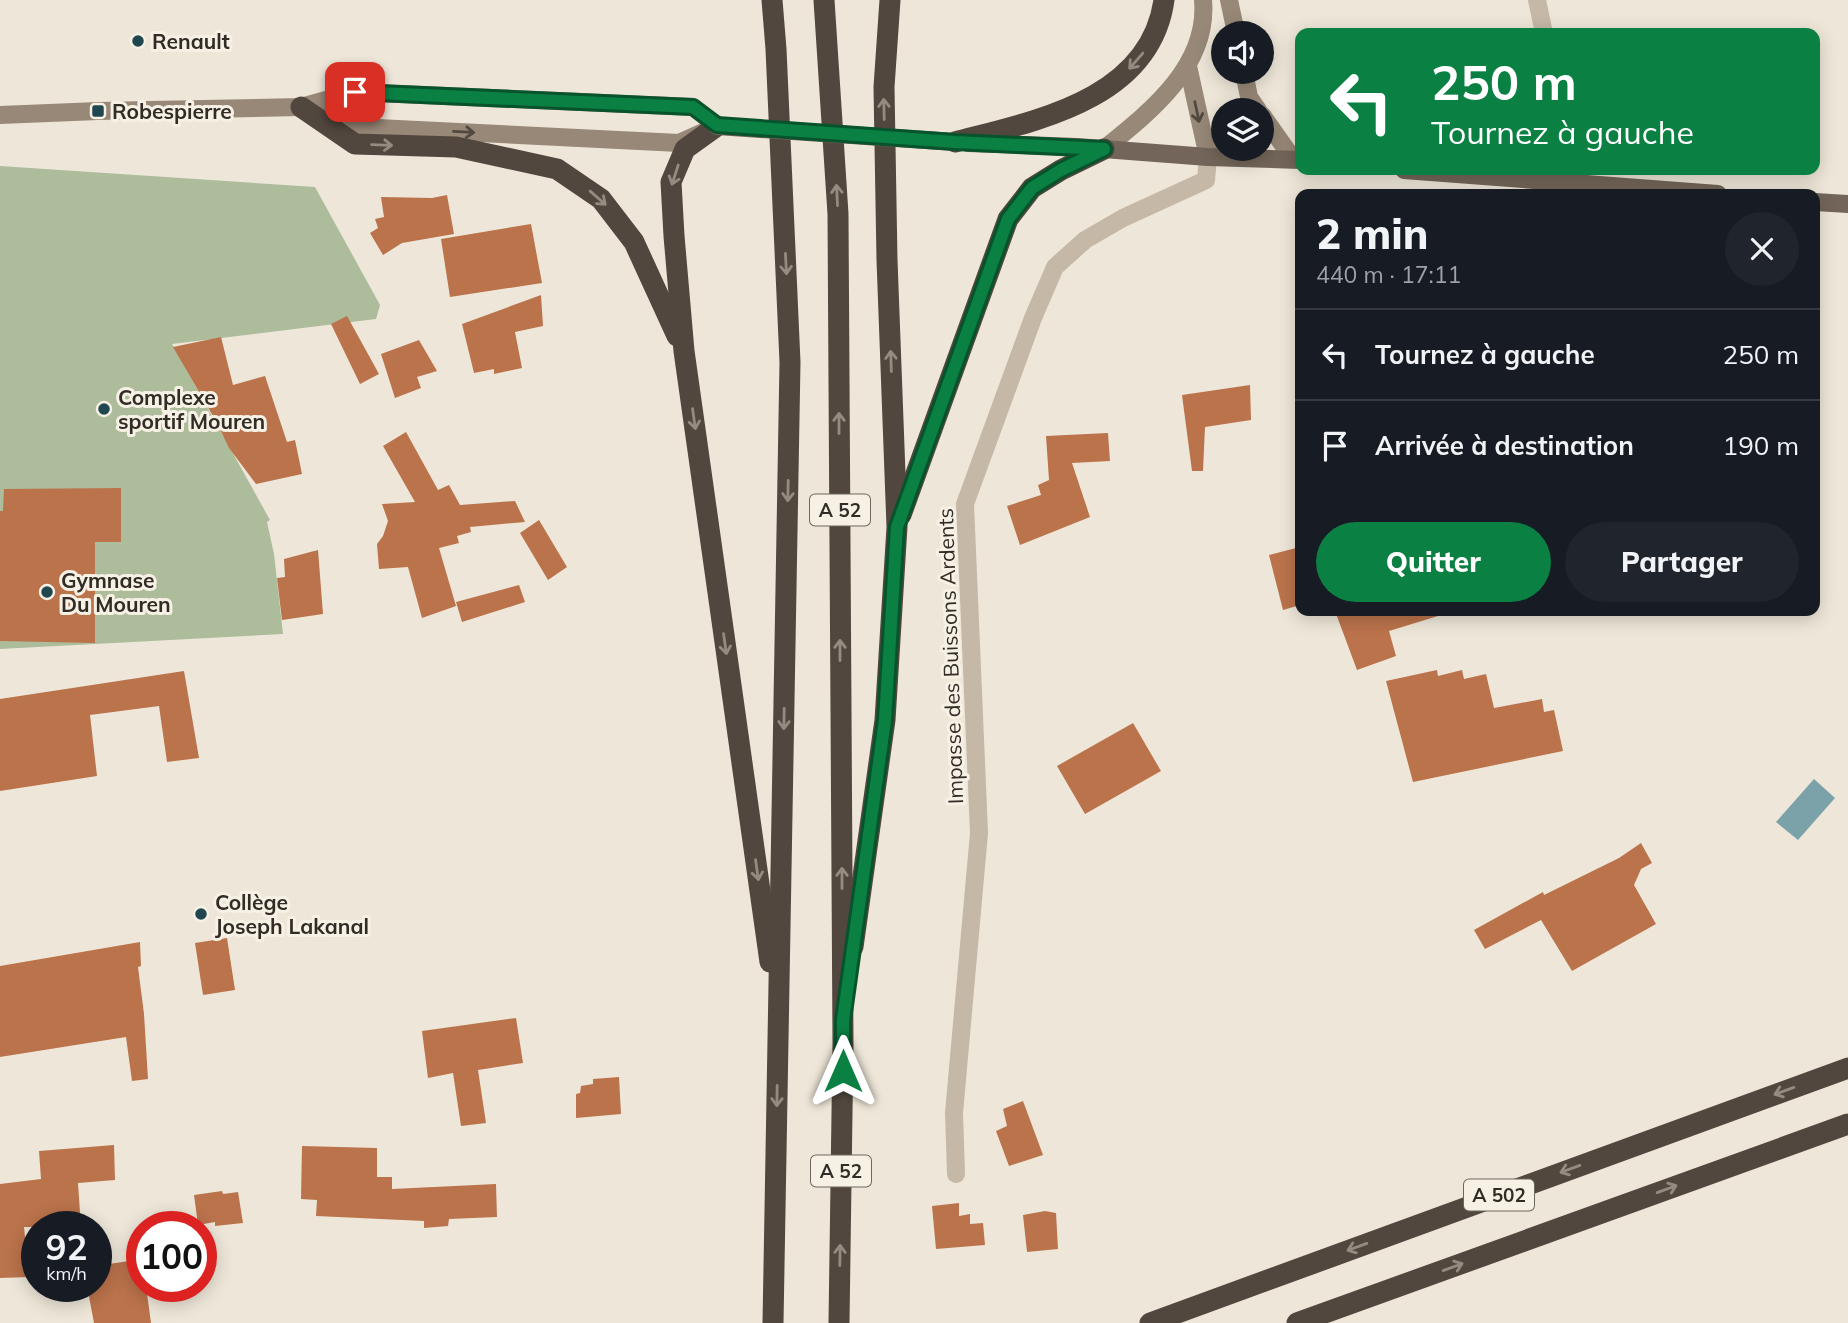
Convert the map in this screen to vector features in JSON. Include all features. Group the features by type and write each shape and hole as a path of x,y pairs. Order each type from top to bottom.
{"highway":[{"name":"A 52","path":"772,0 790,362 773,1323"},
{"name":"A 52","path":"824,0 838,214 843,1020 839,1323"},
{"path":"843,1020 885,720 897,527 884,113 890,0"},
{"path":"955,142 1045,118 1105,90 1139,60 1154,36 1164,0"},
{"path":"301,107 355,144 456,147 557,169 601,199 634,242 684,351"},
{"path":"717,125 685,149 671,181 684,351 779,1027"},
{"path":"897,527 1008,219 1032,188 1104,149"},
{"name":"A 502","path":"1150,1323 1848,1068"},
{"name":"A 502","path":"1297,1323 1848,1124"}],"main road":[{"path":"1104,149 1150,112 1188,66 1205,19 1203,0"},
{"path":"1229,0 1233,21"},
{"path":"1188,66 1208,157"},
{"path":"0,115 301,107 355,92 693,107 717,125"},
{"path":"301,107 356,127 679,143 717,125 1208,157 1295,159"},
{"path":"1274,130 1295,156"},
{"path":"1208,157 1211,153"},
{"path":"1542,175 1677,189"},
{"path":"1820,202 1848,204"}],"street":[{"path":"1537,0 1543,28"},
{"name":"Impasse des Buissons Ardents","path":"956,1174 954,1113 979,833 965,504 1033,318 1055,267 1084,240 1123,218 1206,180 1208,157"}],"green space":[{"name":"Complexe sportif Mouren","path":"0,166 315,187 380,305 376,319 172,344 270,520 267,522 274,554 283,634 0,649"}],"water":[{"path":"1814,779 1835,798 1798,840 1776,822"}],"building":[{"path":"447,195 454,234 402,243 383,255 370,233 378,228 375,219 384,217 381,197 432,198"},
{"path":"531,224 542,283 450,297 441,239"},
{"path":"541,295 543,326 515,332 522,368 494,374 494,369 474,373 462,324"},
{"path":"347,316 379,374 360,384 331,324"},
{"path":"221,337 233,385 265,376 287,442 295,440 302,474 256,484 229,448 173,347"},
{"path":"419,340 437,371 417,377 421,388 395,398 381,354"},
{"path":"1250,385 1251,420 1205,427 1203,471 1192,471 1182,395"},
{"path":"406,432 438,490 449,485 460,505 515,501 525,522 470,527 471,532 457,536 459,543 439,548 456,606 422,618 408,567 379,569 377,544 388,521 382,504 415,502 383,446"},
{"path":"1108,433 1110,461 1072,463 1090,517 1020,545 1007,506 1041,495 1038,485 1049,480 1046,436"},
{"name":"Gymnase Du Mouren","path":"121,488 121,542 95,542 95,643 0,641 0,511 3,511 4,489"},
{"path":"539,520 567,567 548,580 520,533"},
{"path":"1295,548 1295,606 1283,610 1269,555"},
{"path":"318,550 323,614 282,620 277,578 285,577 284,559"},
{"path":"519,585 525,602 462,622 456,602"},
{"path":"1337,616 1438,616 1389,631 1396,656 1357,670"},
{"path":"1437,670 1438,676 1462,670 1464,679 1486,674 1494,708 1542,699 1544,712 1554,710 1563,751 1413,782 1386,681"},
{"path":"184,671 199,758 167,762 159,706 90,715 97,776 0,791 0,699"},
{"path":"1133,723 1161,771 1085,814 1057,766"},
{"path":"1641,843 1652,863 1641,869 1634,885 1656,924 1572,971 1541,920 1485,949 1474,930 1543,892 1544,895 1619,858"},
{"path":"227,938 235,990 203,995 195,943"},
{"path":"140,942 141,966 138,967 148,1079 132,1081 126,1037 0,1057 0,966"},
{"path":"516,1018 523,1063 478,1070 486,1123 461,1126 453,1073 428,1078 422,1031"},
{"path":"619,1077 621,1114 576,1118 576,1094 580,1093 581,1086 593,1084 593,1079"},
{"path":"1023,1101 1043,1155 1009,1166 996,1131 1007,1126 1003,1109"},
{"path":"114,1145 115,1180 78,1183 80,1211 21,1211 21,1277 0,1278 0,1184 41,1179 39,1151"},
{"path":"302,1146 377,1148 377,1177 392,1177 392,1189 496,1184 497,1217 449,1219 448,1226 424,1228 424,1221 316,1216 317,1200 301,1199"},
{"path":"238,1192 243,1223 217,1226 217,1211 196,1211 194,1195"},
{"path":"959,1203 959,1216 970,1214 970,1224 983,1223 985,1245 936,1249 932,1206"},
{"path":"1045,1211 1056,1213 1058,1249 1027,1252 1023,1215"},
{"path":"126,1261 126,1302 148,1302 151,1323 94,1323 90,1302 112,1302 112,1264"}],"place":[{"name":"Renault","path":"138,41"},
{"name":"Robespierre","path":"98,111"},
{"name":"Complexe sportif Mouren","path":"104,409"},
{"name":"Gymnase Du Mouren","path":"47,592"},
{"name":"Collège Joseph Lakanal","path":"201,914"}],"route":[{"path":"355,92 693,107 717,125 955,142 1104,149 1032,188 1008,219 897,527 885,720 843,1020 843,1071"}]}
